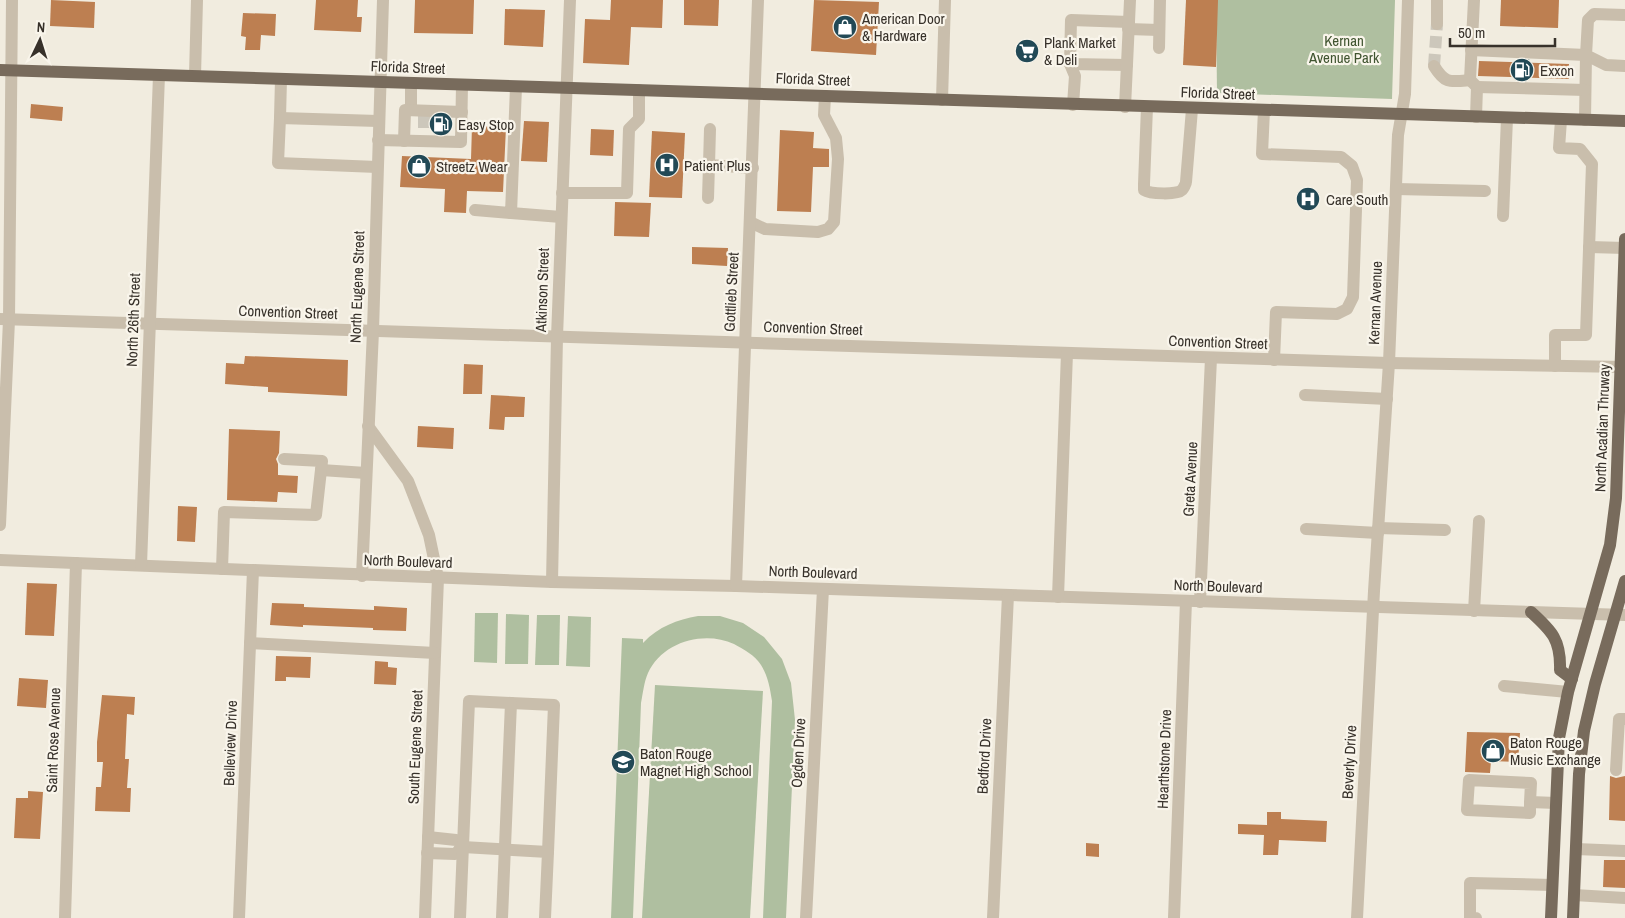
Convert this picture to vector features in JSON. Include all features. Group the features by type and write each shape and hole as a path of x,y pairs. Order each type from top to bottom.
{"main road":[{"name":"Florida Street","path":"5,70 1125,107 1625,121"},
{"name":"North Acadian Thruway","path":"1551,918 1559,738 1568,692 1589,614 1604,570 1616,498 1623,367 1625,239"},
{"path":"1573,918 1579,774 1584,731 1595,684 1620,615 1625,581"},
{"path":"1531,612 1554,636 1560,652 1560,670 1572,678"}],"street":[{"path":"0,525 4,319 5,70 12,0"},
{"path":"195,76 197,0"},
{"name":"North Eugene Street","path":"362,576 373,331 383,0"},
{"name":"Atkinson Street","path":"552,582 557,337 570,0"},
{"name":"Gottlieb Street","path":"736,586 756,94 758,0"},
{"path":"942,100 945,0"},
{"path":"1125,107 1130,0"},
{"path":"1159,48 1160,0"},
{"name":"Kernan Avenue","path":"1373,608 1390,363 1398,135 1405,94 1408,0"},
{"path":"1436,24 1437,0"},
{"path":"1474,0 1471,50 1476,117"},
{"path":"1585,120 1588,20 1594,14 1625,15"},
{"path":"1073,105 1075,76 1070,64 1071,20 1129,25 1160,30"},
{"path":"1471,50 1586,56 1606,65 1625,66"},
{"path":"1070,64 1127,65"},
{"path":"1434,66 1441,77 1453,82 1586,90"},
{"name":"North 26th Street","path":"141,565 159,75"},
{"path":"281,79 278,163 377,167"},
{"path":"411,84 411,110"},
{"path":"378,140 404,141 424,136 443,137 461,142 462,85"},
{"path":"511,213 516,87"},
{"path":"562,193 628,193 629,129 639,119 639,90"},
{"path":"750,222 765,229 818,232 828,229 834,222 838,158 836,138 824,115 825,96"},
{"path":"1147,107 1144,190 1149,193 1183,190 1186,182 1192,108"},
{"path":"404,141 405,110 424,114 462,112"},
{"path":"1264,110 1262,154 1341,157 1352,166 1357,180 1353,298 1347,309 1337,314 1276,312 1274,360"},
{"path":"280,118 378,122"},
{"path":"1503,216 1507,118"},
{"path":"1555,366 1555,335 1586,335 1592,164 1580,150 1559,148 1561,120"},
{"path":"708,198 710,129"},
{"path":"709,165 752,168"},
{"path":"1396,189 1485,191"},
{"path":"475,210 561,217"},
{"path":"1589,247 1625,248"},
{"name":"Convention Street","path":"4,319 1274,360 1623,367"},
{"path":"1058,597 1067,353"},
{"name":"Greta Avenue","path":"1200,602 1212,358"},
{"path":"1305,395 1387,399"},
{"name":"South Eugene Street","path":"368,426 408,481 429,535 438,578 425,918"},
{"path":"222,569 224,512 316,515 322,460 284,459"},
{"path":"321,470 366,472"},
{"path":"1474,612 1479,520"},
{"path":"1306,529 1445,530"},
{"name":"North Boulevard","path":"0,560 362,576 736,586 1474,612 1620,615"},
{"name":"Saint Rose Avenue","path":"65,918 76,563"},
{"name":"Belleview Drive","path":"239,918 253,570"},
{"name":"Ogden Drive","path":"806,918 823,589"},
{"name":"Bedford Drive","path":"993,918 1008,595"},
{"name":"Hearthstone Drive","path":"1174,918 1186,601"},
{"name":"Beverly Drive","path":"1357,918 1373,608"},
{"path":"250,643 435,653"},
{"path":"1504,686 1568,692"},
{"path":"460,918 469,701 554,705 545,918"},
{"path":"502,918 511,703"},
{"path":"1616,770 1619,719 1625,719"},
{"path":"1469,780 1531,784 1530,802 1530,813 1467,810 1469,780"},
{"path":"1530,802 1556,803"},
{"path":"428,837 456,840 463,847 548,852"},
{"path":"427,853 454,854 463,847"},
{"path":"1576,849 1625,852"},
{"path":"1476,918 1470,918 1470,883 1552,885"},
{"path":"1574,895 1625,898"}],"green space":[{"name":"Kernan Avenue Park","path":"1216,0 1395,0 1392,99 1217,93"},
{"path":"475,613 498,613 497,663 474,662"},
{"path":"506,614 529,615 528,664 505,664"},
{"path":"537,615 560,615 559,665 535,665"},
{"path":"568,616 591,617 590,667 566,666"},
{"path":"698,616 720,616 743,623 764,637 782,659 791,683 795,720 786,918 763,918 772,701 768,682 761,665 752,655 734,644 710,638 697,639 673,647 654,662 648,673 641,703 633,918 611,918 622,638 643,639 643,643 655,632 669,625"},
{"path":"655,685 763,691 750,918 642,918"}],"building":[{"path":"51,0 95,2 94,28 50,26"},
{"path":"316,0 358,0 357,17 362,17 361,32 314,30"},
{"path":"415,0 474,0 473,34 414,33"},
{"path":"611,0 663,0 662,28 631,27 629,65 583,63 585,19 610,20"},
{"path":"684,0 719,0 718,26 684,25"},
{"name":"American Door & Hardware","path":"814,0 879,2 876,55 811,51"},
{"path":"1186,0 1218,0 1216,67 1183,65"},
{"path":"1501,0 1559,0 1558,28 1500,26"},
{"path":"505,9 545,10 543,47 504,45"},
{"path":"243,13 276,14 275,36 261,35 260,50 245,50 246,37 241,36"},
{"name":"Exxon","path":"1479,61 1569,64 1569,79 1478,76"},
{"path":"31,104 63,107 62,121 30,118"},
{"path":"524,121 549,122 547,162 521,161"},
{"path":"472,126 506,127 503,192 467,191 466,213 444,212 445,189 400,187 402,156 471,159"},
{"path":"591,129 614,130 613,156 590,155"},
{"path":"780,130 814,132 813,148 829,149 829,167 813,167 811,212 777,211"},
{"name":"Patient Plus","path":"652,131 685,133 682,198 649,197"},
{"path":"615,202 651,203 649,237 614,236"},
{"path":"692,247 728,248 727,266 692,264"},
{"path":"245,356 348,360 347,396 268,392 268,387 225,384 226,363 244,364"},
{"path":"464,364 483,365 482,394 463,394"},
{"path":"491,395 525,397 524,417 505,417 504,430 489,429"},
{"path":"418,426 454,428 453,449 417,447"},
{"path":"229,429 280,431 279,453 276,459 278,475 298,476 297,493 278,492 277,502 227,500"},
{"path":"178,506 197,507 195,542 177,541"},
{"path":"27,583 57,584 54,636 25,635"},
{"path":"272,603 304,604 304,607 374,610 374,606 407,608 406,631 373,630 373,628 270,625"},
{"path":"276,656 311,657 310,678 286,677 286,681 275,681"},
{"path":"375,661 388,662 388,667 397,668 396,685 374,684"},
{"path":"19,678 48,680 46,708 17,706"},
{"path":"102,695 135,697 134,715 127,714 125,759 129,759 127,788 131,788 130,812 95,811 96,787 101,787 103,762 97,762"},
{"name":"Baton Rouge Music Exchange","path":"1467,732 1520,733 1518,762 1491,761 1490,773 1465,772"},
{"path":"1610,776 1616,778 1625,776 1625,821 1609,820"},
{"path":"28,791 43,792 40,839 14,838 16,798 28,798"},
{"path":"1267,812 1281,812 1281,819 1327,821 1326,842 1279,840 1278,855 1263,855 1264,835 1238,834 1238,824 1267,825"},
{"path":"1086,843 1099,844 1099,857 1086,856"},
{"path":"1604,860 1625,860 1625,888 1603,887"}],"tunnel":[{"path":"1434,66 1437,24"},
{"path":"424,116 424,131"},
{"path":"443,117 443,132"}],"place":[{"name":"American Door & Hardware","path":"845,27"},
{"name":"Plank Market & Deli","path":"1027,51"},
{"name":"Exxon","path":"1522,70"},
{"name":"Easy Stop","path":"441,124"},
{"name":"Patient Plus","path":"667,165"},
{"name":"Streetz Wear","path":"419,166"},
{"name":"Care South","path":"1308,199"},
{"name":"Baton Rouge Music Exchange","path":"1493,751"},
{"name":"Baton Rouge Magnet High School","path":"623,762"}]}
